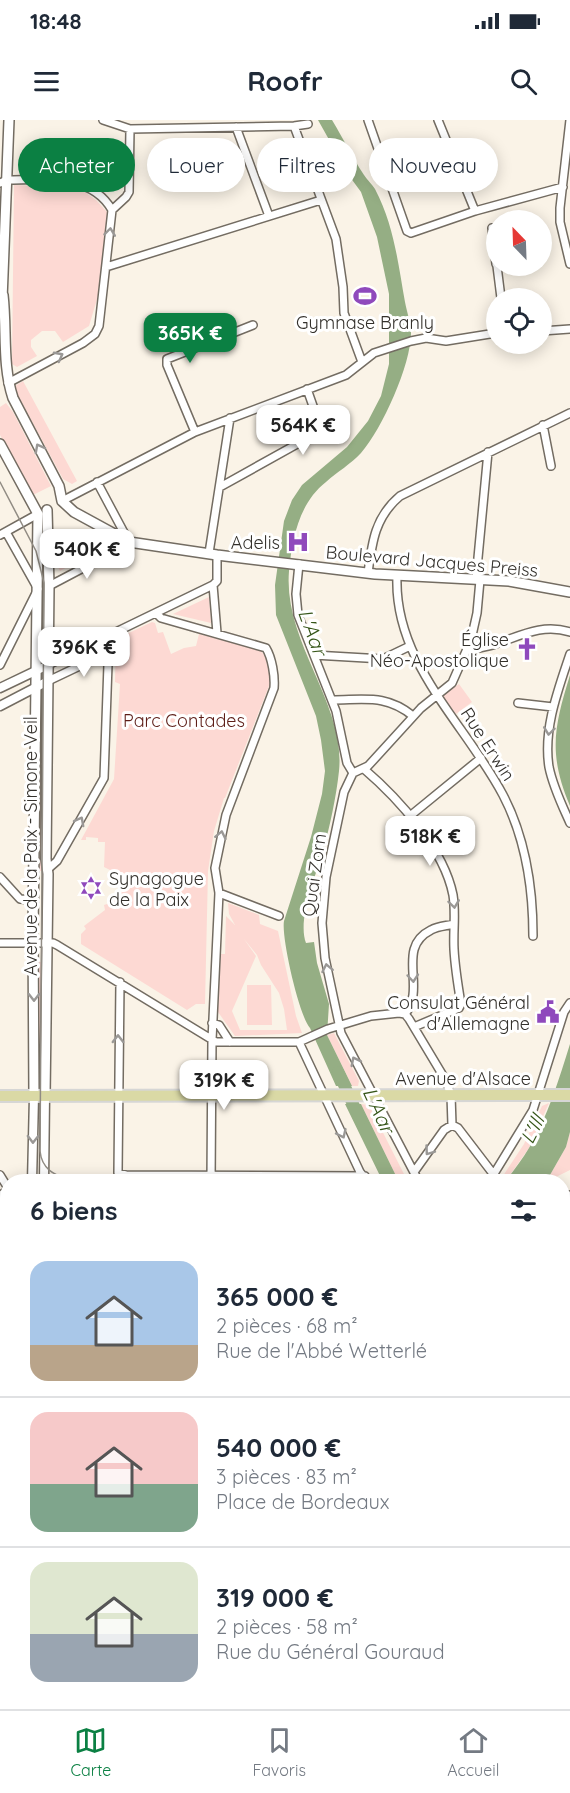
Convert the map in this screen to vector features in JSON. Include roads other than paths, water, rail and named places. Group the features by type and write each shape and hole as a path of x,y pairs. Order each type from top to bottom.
{"main road":[{"path":"9,120 2,205 3,296 6,323 4,385 59,486 62,501 74,512 129,542"},
{"path":"0,312 3,296"},
{"path":"0,444 42,512 62,501"},
{"name":"Avenue de la Paix - Simone Veil","path":"39,1096 47,943 48,868 49,586 42,512"},
{"name":"Avenue de la Paix - Simone Veil","path":"39,1096 34,900 38,589 42,512"},
{"name":"Boulevard Jacques Preiss","path":"129,542 397,577 518,583 570,592"},
{"name":"Avenue d'Alsace","path":"0,1096 570,1095"}],"street":[{"path":"103,120 130,129 308,124"},
{"path":"368,120 407,231 411,232 475,211 563,187"},
{"path":"438,120 475,211"},
{"path":"570,120 561,222 570,264"},
{"path":"294,126 337,242 344,312 362,362"},
{"path":"236,127 269,216"},
{"path":"112,210 129,192 130,129"},
{"path":"4,182 59,180 74,182 92,191 112,210 99,326 95,334 83,343 4,385"},
{"path":"106,267 321,201"},
{"path":"195,432 166,365 167,359 253,325"},
{"path":"552,330 570,329"},
{"path":"62,501 195,432 346,375 374,353 411,341 446,340 486,334"},
{"path":"220,487 317,433 319,423 307,389"},
{"path":"368,573 375,530 382,515 392,502 411,489 570,413"},
{"path":"0,688 213,585 217,580 211,543 230,418"},
{"path":"543,425 550,466"},
{"path":"295,564 297,608 302,628 332,700 347,763 353,773 364,769 414,716 452,683 469,649 477,613 488,452"},
{"path":"49,586 129,542 97,482"},
{"path":"0,665 38,589 3,534 42,512"},
{"name":"Rue Erwin","path":"397,577 398,611 410,646 438,696 481,758 504,798 520,840 533,898 533,936"},
{"path":"213,585 217,633"},
{"path":"156,613 161,618 266,648 270,655 275,681 222,828 215,868 219,893 212,1023 211,1174"},
{"path":"469,649 486,647 540,629 554,628 570,632"},
{"path":"48,868 57,861 104,778 109,636"},
{"path":"314,655 383,659 410,646"},
{"path":"0,706 109,652"},
{"path":"570,654 554,706 548,737 553,783 570,823"},
{"path":"332,700 388,701 399,705 414,716"},
{"path":"518,703 554,706"},
{"path":"410,816 481,758"},
{"path":"364,769 410,816 442,864 453,896 456,919 454,924 455,962 461,1004 459,1008 414,1027"},
{"name":"Quai Zorn","path":"353,773 345,788 330,854 322,923 325,958 339,1025 368,1095 414,1172"},
{"path":"0,877 20,899 34,900"},
{"path":"219,893 279,916"},
{"path":"405,1014 414,991 411,957 415,945 429,931 454,924"},
{"path":"0,943 57,945 216,1042 299,1042 339,1025 380,1014 405,1014"},
{"path":"117,1174 120,982"},
{"path":"495,1174 533,1110 564,1012 570,1003"},
{"path":"405,1014 445,1079 451,1095 452,1125"},
{"path":"212,1023 219,1025 230,1042"},
{"path":"299,1042 329,1095 362,1174"},
{"name":"Avenue de la Paix - Simone Veil","path":"33,1174 39,1096"},
{"name":"Avenue de la Paix - Simone Veil","path":"39,1096 44,1174"},
{"path":"452,1125 458,1128 493,1174"},
{"path":"414,1172 444,1130 452,1125"},
{"path":"117,1170 123,1174"}],"waterway":[{"name":"L'Aar","path":"338,1072 360,1119"}],"tram line":[{"path":"0,482 36,551 44,583 40,1151 47,1168 56,1174"}],"place":[{"name":"Gymnase Branly","path":"365,296"},
{"name":"Adelis","path":"298,542"},
{"name":"Église Néo-Apostolique","path":"527,649"},
{"name":"Synagogue de la Paix","path":"91,888"},
{"name":"Consulat Général d'Allemagne","path":"548,1012"}],"park label":[{"name":"Parc Contades","path":"184,720"}],"water label":[{"name":"L'Ill","path":"532,1129"}]}
